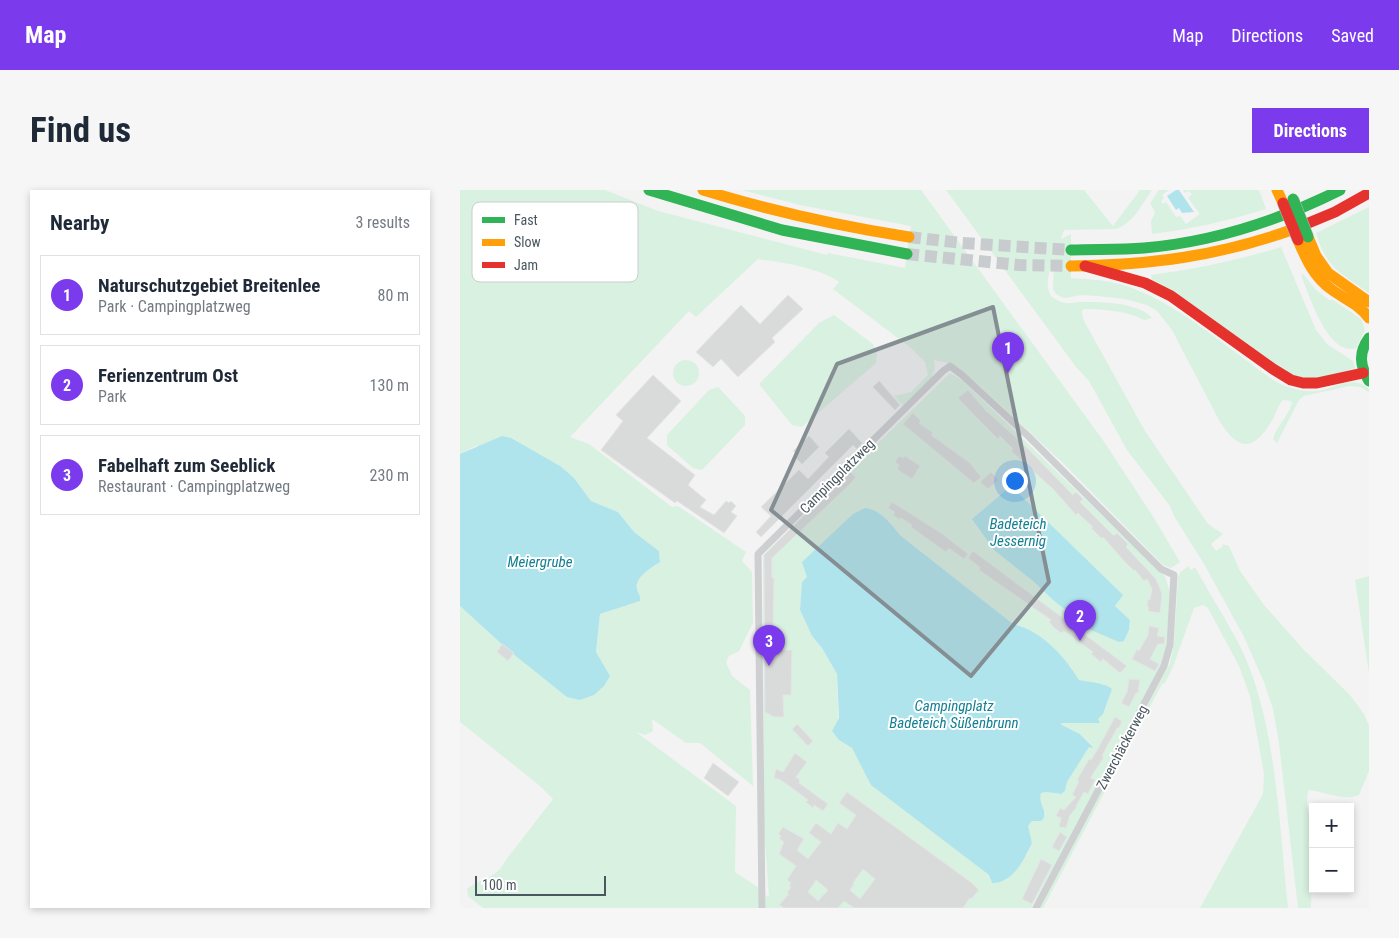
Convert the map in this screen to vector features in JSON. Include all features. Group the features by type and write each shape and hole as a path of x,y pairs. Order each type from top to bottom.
{"main road":[{"path":"650,190 709,210 784,230 908,254"},
{"path":"703,190 792,215 909,237"},
{"path":"1277,190 1288,197 1303,238 1306,260 1320,280 1364,311 1369,318"},
{"path":"1072,250 1145,248 1201,240 1262,223 1324,199 1340,190"},
{"path":"1071,266 1122,266 1175,261 1236,249 1298,228 1369,194"},
{"path":"1303,238 1328,273 1369,302"},
{"path":"1085,266 1145,283 1171,296 1291,380 1317,383 1366,377 1361,364 1361,355 1369,338"}],"street":[{"name":"Campingplatzweg","path":"762,908 758,554 943,371 950,366 962,375 1028,436 1161,569 1174,575"},
{"name":"Zwerchäckerweg","path":"1036,908 1164,666 1170,646 1174,575"}],"highlighted area":[{"path":"993,307 1049,582 971,676 771,510 837,364"}],"green space":[{"path":"460,190 605,190 635,202 472,202 472,282 638,282 638,203 658,211 827,255 828,253 905,268 911,226 800,205 742,190 921,190 1105,443 1180,562 1171,568 1163,565 1062,462 983,389 952,364 934,360 935,369 931,379 903,406 894,396 911,392 928,375 925,362 911,348 833,289 839,282 831,277 811,269 758,259 696,317 689,311 570,437 589,444 672,507 678,506 746,552 742,561 752,572 753,623 739,651 729,656 726,662 732,676 750,690 753,786 700,743 686,743 652,719 653,731 645,735 636,732 736,806 735,872 759,888 759,908 483,908 468,896 467,889 502,867 553,799 540,786 460,722 460,606 507,649 609,676 596,652 600,614 640,601 637,589 638,581 644,573 660,561 659,551 634,532 618,512 591,501 574,478 476,446 460,454"},
{"path":"946,190 1084,190 1113,226 1140,190 1152,190 1133,218 1123,226 1116,229 1064,230 1061,239 1071,234 1071,278 1120,284 1151,296 1194,322 1265,375 1285,386 1311,391 1356,382 1369,389 1369,392 1360,387 1349,386 1304,396 1299,400 1277,443 1273,439 1292,403 1283,400 1261,436 1248,444 1242,443 1235,440 1220,422 1172,330 1157,311 1147,305 1125,299 1081,295 1061,297 1053,289 1054,258 1049,272 1048,287 1051,296 1054,298 1067,303 1098,302 1129,306 1146,313 1152,318 1144,320 1116,311 1082,310 1083,319 1145,431 1208,524 1223,534 1211,544 1216,551 1223,546 1222,544 1229,546 1240,571 1264,605 1304,650 1350,695 1364,714 1369,726 1369,771 1359,795 1340,797 1308,790 1309,893 1311,893 1311,908 1298,908 1279,743 1273,709 1264,682 1244,637 1170,506 1127,450 1089,381 1076,367"},
{"path":"1159,190 1169,190 1162,195 1164,198 1161,201 1163,204 1166,202 1176,217 1180,216 1186,224 1200,214 1188,198 1192,194 1189,191 1185,193 1183,190 1259,190 1266,209 1209,224 1152,234 1151,222 1155,212 1150,203"},
{"path":"1369,207 1369,293 1343,275 1330,263 1316,233"},
{"path":"1281,247 1316,330 1327,344 1353,361 1355,368 1319,379 1291,376 1152,280 1151,275 1217,264"},
{"path":"1303,274 1316,290 1361,319 1365,330 1356,348 1346,348 1337,343 1328,334 1315,309 1301,275"},
{"path":"834,315 873,344 877,353 876,363 802,427 792,425 759,384 819,323"},
{"path":"686,360 695,364 699,373 695,382 686,386 677,382 673,373 677,364"},
{"path":"950,373 962,380 1165,576 1170,592 1166,648 1160,666 1071,837 1031,908 765,908 766,895 769,897 764,829 763,555","holes":["888,521 901,536 1013,624 1022,626 1071,667 1079,680 1106,685 1107,703 1098,719 1100,722 1061,723 1080,734 1093,746 1092,748 1089,746 1067,782 1065,791 1060,794 1041,793 1039,798 1046,814 1041,821 1032,821 1027,826 1032,843 1027,855 992,883 989,875 872,785 852,748 839,740 837,674 822,648 812,636 800,610 802,582","1033,581 1122,595 1115,606 1130,620 1129,630 1124,641 1091,630 1053,600"]},
{"path":"718,387 745,416 745,425 702,470 693,468 667,445 667,435 709,390"},
{"path":"1188,566 1191,570 1195,567 1237,640 1254,680 1270,743 1275,776 1288,908 1200,908 1263,794 1264,774 1250,696 1239,666 1208,608 1203,605 1194,608 1173,667 1165,683 1162,684 1043,908 1039,908 1170,663 1174,644 1178,577"},
{"path":"1369,576 1369,673 1355,580"}],"water":[{"path":"1179,190 1194,212 1182,213 1179,208 1176,210 1167,196"},
{"name":"Meiergrube","path":"502,436 511,438 560,466 574,478 591,501 618,512 634,532 659,551 660,562 644,573 638,581 637,589 640,601 600,614 596,652 610,676 604,686 594,695 580,700 567,697 507,649 460,606 460,454"},
{"name":"Badeteich Jessernig","path":"1011,486 1123,595 1115,606 1130,620 1129,630 1124,641 1119,642 1091,630 994,550 972,519"},
{"name":"Campingplatz Badeteich Süßenbrunn","path":"865,508 881,515 901,536 1013,624 1033,632 1051,645 1067,662 1079,680 1101,684 1112,689 1103,714 1098,719 1100,723 1061,723 1080,734 1093,747 1089,747 1067,782 1065,791 1061,794 1041,793 1044,818 1041,821 1032,821 1028,826 1032,843 1012,875 999,882 992,883 989,875 871,785 852,748 839,740 832,731 839,718 837,674 822,648 812,636 800,610 802,582 807,577 802,562 853,514"}],"building":[{"path":"788,295 803,309 772,338 775,342 738,377 721,359 713,367 696,352 741,305 760,324"},
{"path":"653,375 681,401 647,438 695,475 688,485 706,500 700,507 714,515 726,501 729,503 731,501 736,506 731,512 737,516 724,533 677,501 675,503 601,450 623,421 616,415"},
{"path":"879,381 900,405 895,410 873,387"},
{"path":"968,390 985,410 1021,442 1073,495 1076,492 1083,499 1080,502 1113,535 1117,533 1128,544 1126,547 1156,579 1162,594 1160,613 1148,611 1148,599 1150,600 1152,589 1147,579 1144,581 1103,537 1102,539 1091,528 1093,527 1078,513 1076,515 1053,489 1011,451 1013,449 1000,436 998,439 958,398"},
{"path":"913,413 921,421 919,423 933,433 931,435 970,463 981,477 974,483 903,424"},
{"path":"849,429 862,443 857,449 853,445 761,537 756,532 771,516 761,507 799,470 808,479 829,457 825,453"},
{"path":"809,436 819,447 802,464 795,457 798,455 793,451"},
{"path":"899,456 903,458 905,456 920,466 912,479 897,469 899,465 895,462"},
{"path":"849,471 856,477 849,485 772,558 772,578 774,578 773,631 775,631 776,650 792,650 791,695 783,695 784,717 774,717 765,712 764,555"},
{"path":"991,472 999,480 988,489 980,482"},
{"path":"892,502 941,533 968,554 964,559 949,548 946,552 911,527 912,525 893,515 895,512 888,508"},
{"path":"973,551 1127,666 1120,673 1103,659 1101,662 1091,654 1093,652 1064,631 1061,633 1052,626 1049,622 1051,620 979,570 980,567 968,558"},
{"path":"1149,626 1159,628 1157,636 1165,637 1164,644 1158,644 1150,659 1159,664 1155,671 1132,659 1148,635"},
{"path":"502,644 514,653 508,661 497,652"},
{"path":"1129,679 1140,680 1138,693 1136,693 1129,707 1121,703 1127,692"},
{"path":"1115,717 1122,721 1102,756 1104,757 1091,777 1095,780 1088,794 1084,792 1077,807 1070,815 1066,828 1059,827 1061,818 1056,816 1060,808 1064,810 1076,797 1072,795 1079,781 1077,780 1089,759 1091,760 1096,752"},
{"path":"797,724 813,741 808,746 792,729"},
{"path":"795,753 807,762 796,777 800,780 799,783 828,804 823,811 814,805 813,808 806,802 808,800 781,780 774,778 776,769 783,772"},
{"path":"713,763 739,782 728,796 704,778"},
{"path":"847,792 979,890 963,908 854,908 844,901 838,908 784,908 779,905 789,894 787,893 791,883 787,880 796,866 779,854 784,842 779,838 781,836 778,834 783,827 804,839 797,850 808,859 821,842 809,833 816,823 831,834 838,823 847,829 856,815 839,803","holes":["863,869 875,879 860,899 850,890","816,880 828,890 818,901 808,892"]},
{"path":"1060,832 1067,837 1059,851 1052,847"},
{"path":"1041,859 1052,865 1032,904 1022,899"}],"tunnel":[{"path":"909,237 962,243 1071,250"},
{"path":"907,254 1019,265 1071,266"}],"traffic: fast":[{"path":"649,190 782,230 907,254"},
{"path":"1071,250 1144,248 1195,241 1269,220 1340,190"},
{"path":"1293,199 1308,237"},
{"path":"1369,338 1363,349 1361,360 1369,381"}],"traffic: slow":[{"path":"703,190 805,217 909,237"},
{"path":"1277,190 1283,203"},
{"path":"1071,266 1129,264 1184,257 1239,246 1294,229"},
{"path":"1308,237 1316,256 1328,273 1369,302"},
{"path":"1298,240 1307,261 1320,279 1331,289 1361,309 1369,318"}],"traffic: jam":[{"path":"1294,229 1335,212 1369,193"},
{"path":"1283,203 1298,240"},
{"path":"1085,266 1145,283 1171,296 1291,380 1303,383 1317,383 1363,373"}],"place":[{"name":"Naturschutzgebiet Breitenlee","path":"1008,373"},
{"name":"Ferienzentrum Ost","path":"1080,641"},
{"name":"Fabelhaft zum Seeblick","path":"769,666"}]}
